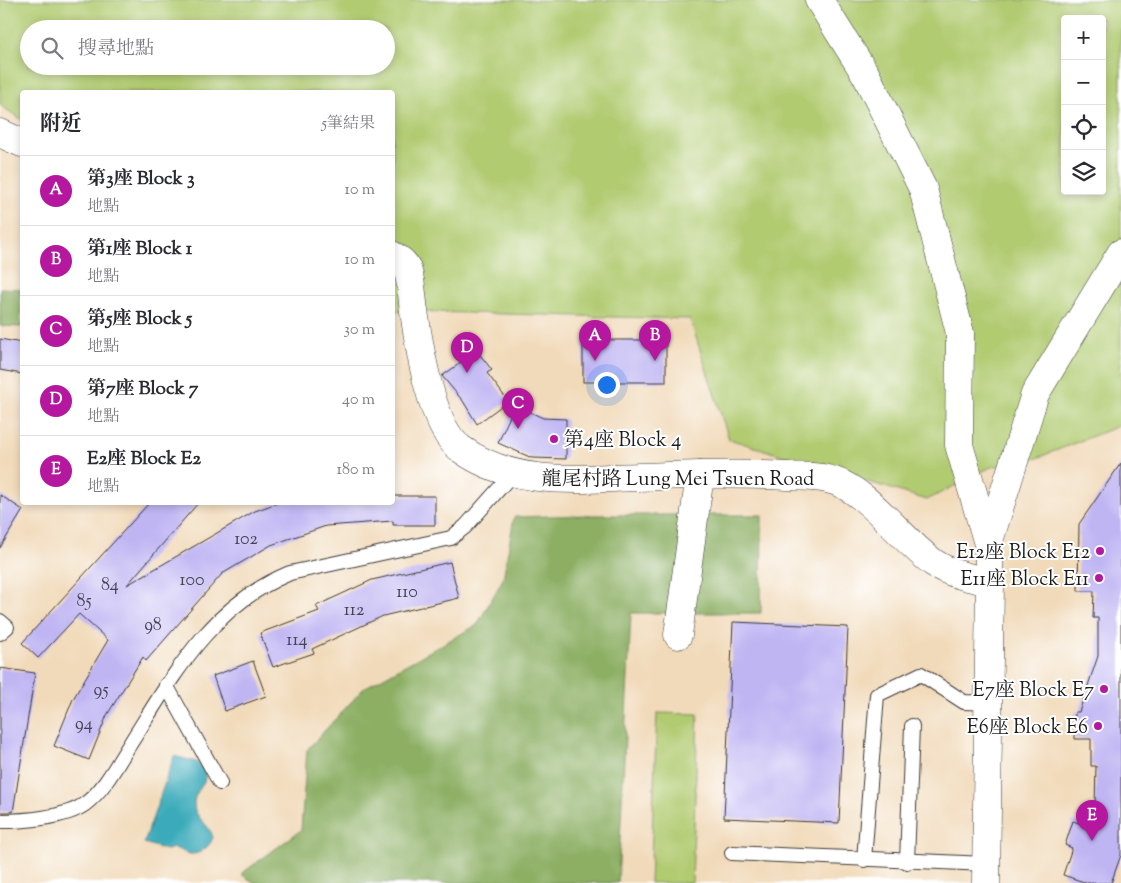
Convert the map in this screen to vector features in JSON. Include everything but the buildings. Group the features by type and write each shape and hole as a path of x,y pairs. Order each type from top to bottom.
{"street":[{"path":"818,0 866,75 923,190 960,333 959,445 988,544 990,582 990,703 986,874"},
{"path":"0,133 20,142"},
{"path":"988,544 1035,394 1121,253"},
{"name":"龍尾村路 Lung Mei Tsuen Road","path":"395,257 403,262 408,271 417,328 434,406 447,434 460,448 513,473 551,480 753,474 828,479 847,487 861,497 936,564 955,573 990,582"},
{"path":"678,635 700,475"}],"lane":[{"path":"0,821 28,820 54,816 84,804 100,790 166,686 198,641 236,604 276,579 309,568 451,538 466,526 513,473"},
{"path":"0,621 7,627 0,633"},
{"path":"864,860 877,694 921,674 964,702 990,703"},
{"path":"166,686 220,782"},
{"path":"908,862 912,726"},
{"path":"732,853 908,862 986,874"}],"green space":[{"path":"0,0 1121,0 1121,425 1037,458 991,467 927,500 729,439 690,319 395,311 395,90 20,90 20,119 0,105"},
{"path":"0,288 20,289 20,327 0,326"},
{"path":"762,515 761,613 631,613 618,883 255,883 241,874 301,830 307,750 364,688 477,625 503,579 514,517"},
{"path":"657,713 698,714 692,883 650,883"}],"water":[{"path":"174,756 197,762 205,774 205,779 197,793 194,804 196,813 213,837 207,847 201,852 194,854 174,848 166,850 144,843"}],"place":[{"name":"第3座 Block 3","path":"595,361"},
{"name":"第1座 Block 1","path":"655,361"},
{"name":"第7座 Block 7","path":"467,373"},
{"name":"第5座 Block 5","path":"518,429"},
{"name":"第4座 Block 4","path":"554,439"},
{"name":"E12座 Block E12","path":"1100,551"},
{"name":"E11座 Block E11","path":"1099,578"},
{"name":"E7座 Block E7","path":"1104,689"},
{"name":"E6座 Block E6","path":"1098,726"},
{"name":"E2座 Block E2","path":"1092,841"}]}
